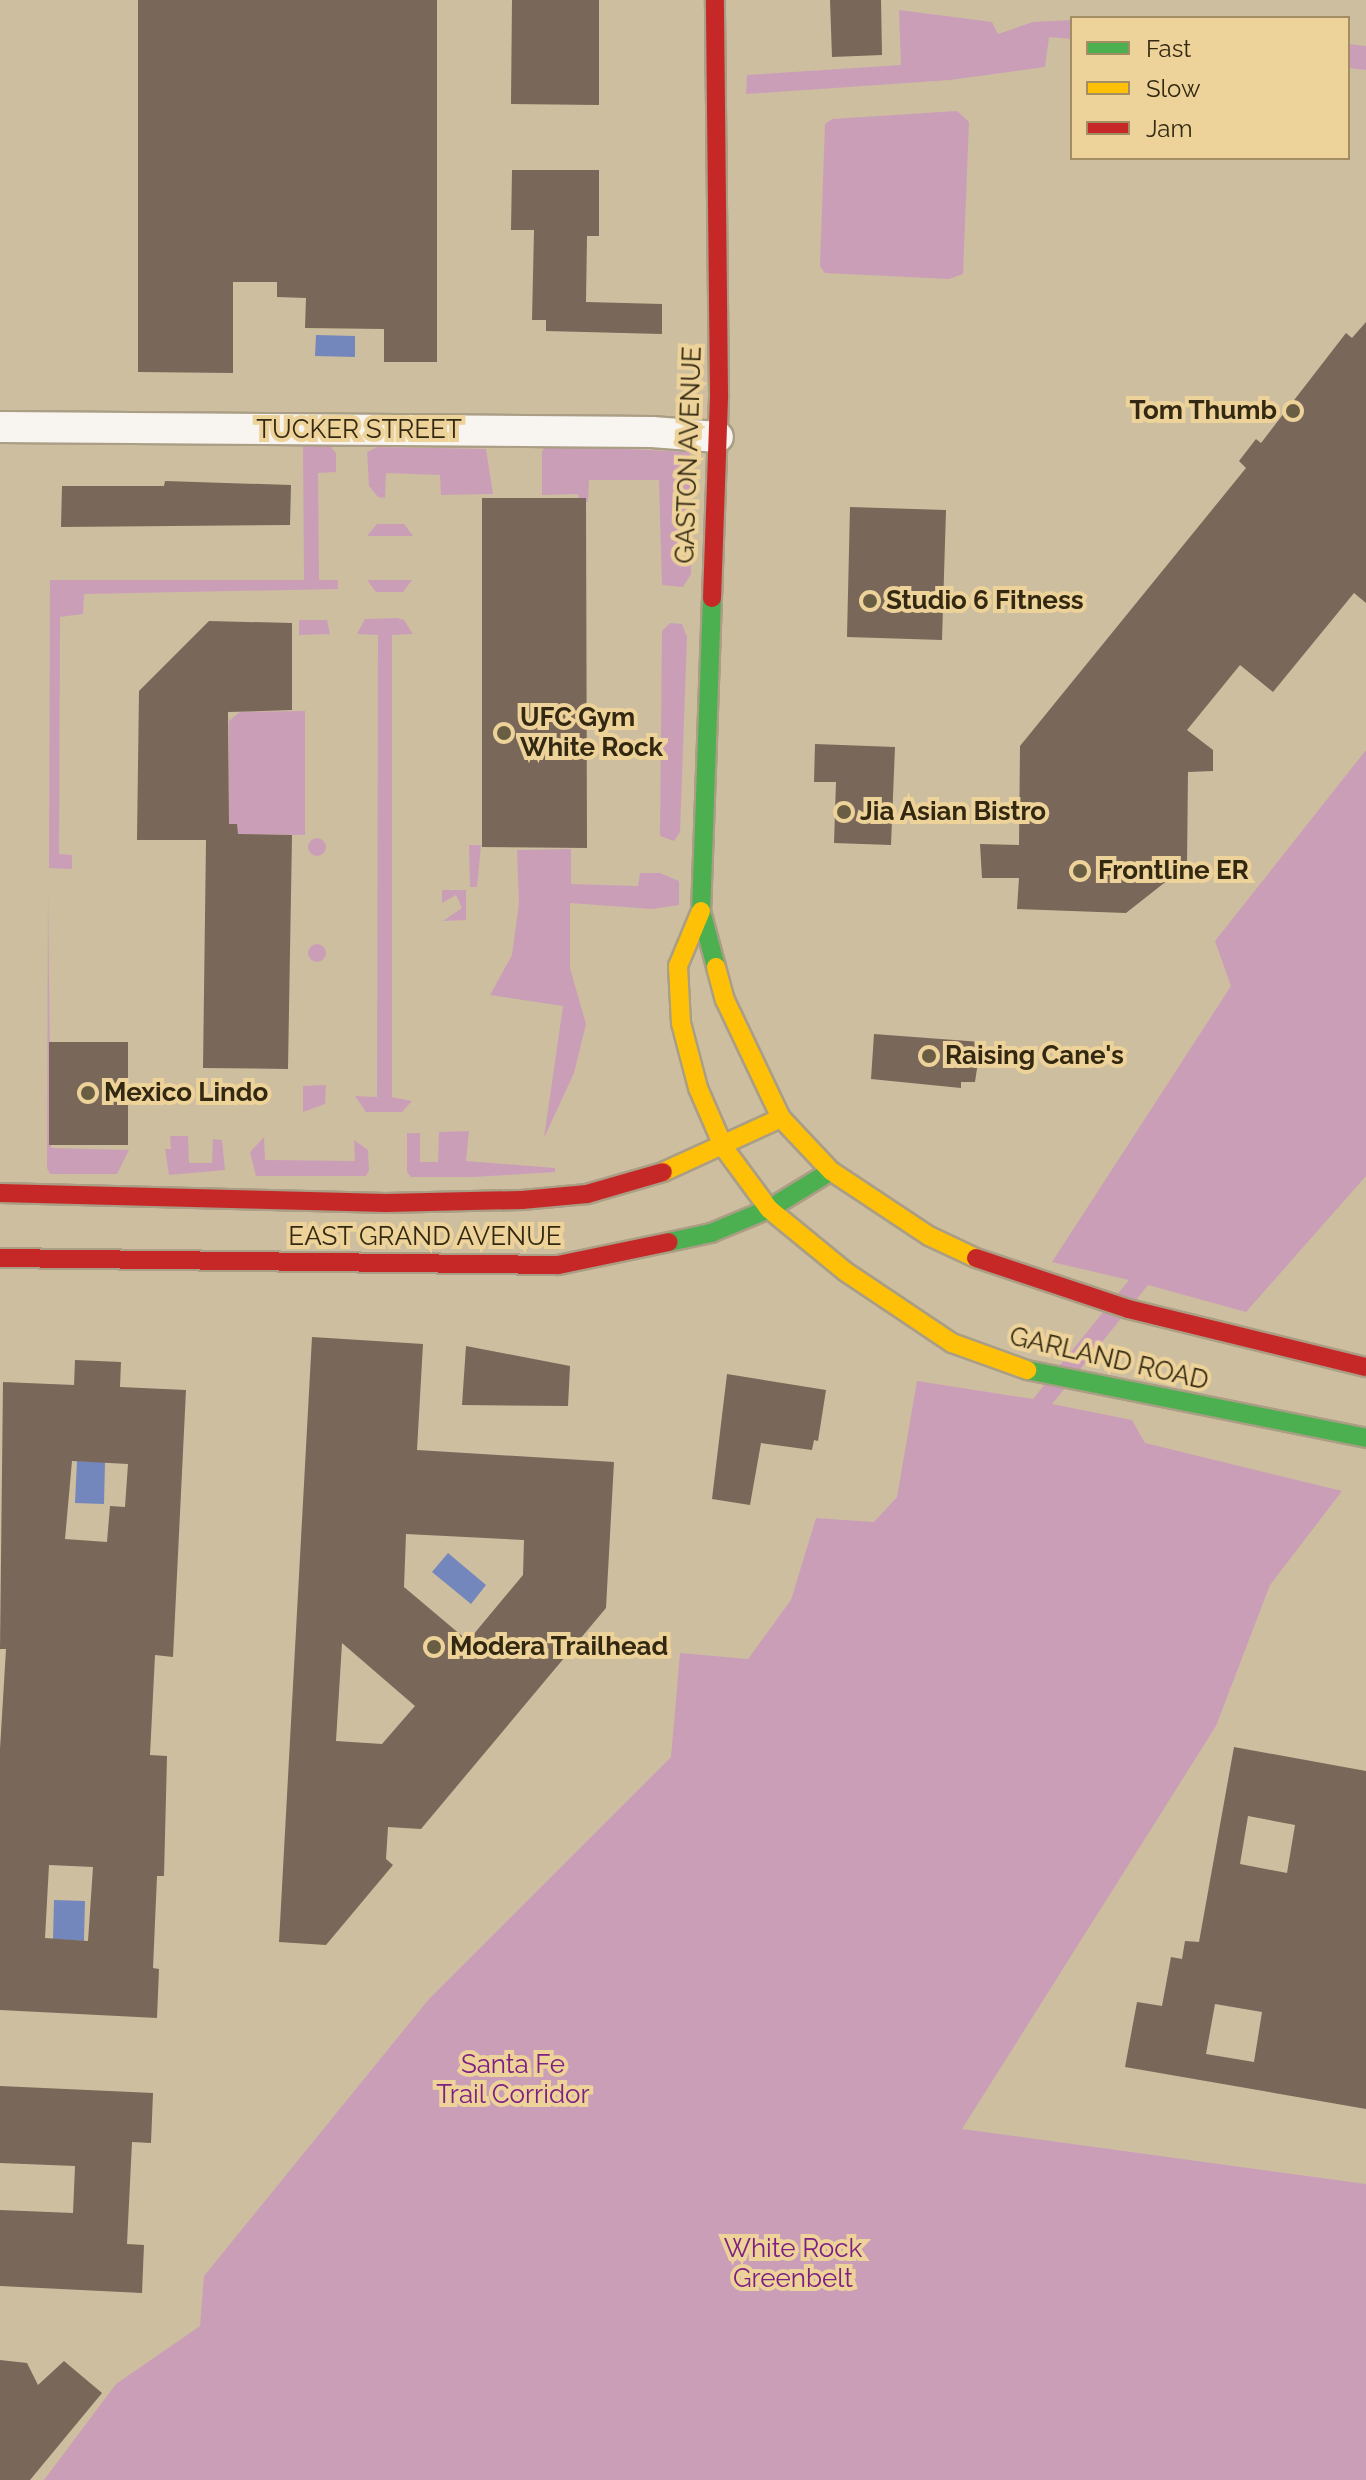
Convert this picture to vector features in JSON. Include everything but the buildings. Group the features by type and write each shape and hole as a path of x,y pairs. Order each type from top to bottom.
{"main road":[{"name":"GASTON AVENUE","path":"715,0 718,437 701,911 725,1000 781,1118"},
{"name":"GASTON AVENUE","path":"701,911 678,966 681,1023 698,1088 724,1148"},
{"name":"EAST GRAND AVENUE","path":"0,1193 327,1203 522,1200 587,1194 651,1178 724,1148 781,1118"},
{"name":"GARLAND ROAD","path":"781,1118 831,1171 929,1236 981,1260 1048,1286 1366,1367"},
{"name":"GARLAND ROAD","path":"724,1148 769,1209 846,1272 952,1343 1011,1367 1366,1438"},
{"name":"EAST GRAND AVENUE","path":"0,1258 531,1267 635,1253 711,1233 769,1209 831,1171"}],"street":[{"name":"TUCKER STREET","path":"0,427 652,432 718,437"}],"green space":[{"path":"899,10 992,22 998,34 1033,22 1070,20 1070,39 1049,37 1045,67 950,80 746,94 747,75 901,65"},
{"path":"1350,44 1366,46 1366,70 1350,68"},
{"path":"957,111 969,122 963,274 949,279 825,273 820,266 825,124 832,119"},
{"path":"303,445 330,446 336,453 336,472 318,473 319,580 338,580 338,589 84,594 83,614 60,617 59,854 72,855 72,869 49,868 50,580 304,580"},
{"path":"547,445 690,452 691,574 683,587 662,585 659,480 589,480 588,502 579,502 578,494 542,495 542,451"},
{"path":"377,447 486,449 493,494 441,495 440,475 386,473 385,498 378,497 369,486 367,452"},
{"path":"377,524 404,524 413,536 367,536"},
{"path":"367,580 412,580 403,592 376,592"},
{"path":"365,619 404,620 413,634 392,635 392,1097 412,1101 402,1112 366,1112 355,1096 377,1097 378,635 357,634"},
{"path":"299,620 327,620 330,634 299,635"},
{"path":"670,623 682,624 687,637 680,832 674,841 660,836 662,631"},
{"path":"305,711 305,835 229,834 229,721 240,712"},
{"path":"1366,750 1366,1176 1246,1312 1148,1285 1052,1404 1132,1420 1145,1443 1342,1491 1270,1585 1216,1726 962,2129 1366,2184 1366,2480 44,2480 116,2384 200,2326 204,2276 429,1999 671,1757 680,1653 748,1659 791,1600 816,1518 874,1522 897,1497 917,1381 1033,1399 1129,1280 1052,1262 1231,986 1215,941"},
{"path":"313,838 321,838 326,847 324,854 313,856 308,851 308,843"},
{"path":"469,845 481,845 477,887 470,887"},
{"path":"571,849 571,884 638,886 640,873 660,873 679,881 679,905 652,909 570,903 570,968 586,1024 574,1073 544,1138 563,1006 490,995 512,955 519,903 517,850"},
{"path":"442,890 466,890 466,920 443,921 462,908 456,895 442,903"},
{"path":"48,892 51,1148 129,1150 117,1174 50,1174 47,1168"},
{"path":"317,944 326,953 317,962 308,953"},
{"path":"326,1085 325,1104 303,1112 303,1086"},
{"path":"469,1131 466,1161 555,1168 555,1172 411,1177 407,1172 407,1133 420,1133 420,1162 438,1162 439,1132"},
{"path":"170,1136 188,1136 189,1163 212,1163 213,1139 222,1140 225,1170 169,1175 165,1149 171,1149"},
{"path":"264,1137 265,1160 355,1161 354,1140 368,1150 369,1170 366,1176 256,1176 250,1152"}],"water":[{"path":"316,335 355,336 355,357 315,356"},
{"path":"77,1461 105,1462 104,1504 75,1503"},
{"path":"448,1553 486,1585 471,1604 432,1572"},
{"path":"54,1900 85,1901 84,1941 53,1939"}],"traffic: fast":[{"path":"712,598 701,911 716,967"},
{"path":"669,1242 711,1233 769,1209 831,1171"},
{"path":"1027,1370 1366,1438"}],"traffic: slow":[{"path":"701,911 678,966 681,1023 698,1088 724,1148"},
{"path":"716,967 725,1000 781,1118"},
{"path":"663,1172 781,1118 831,1171 929,1236 976,1258"},
{"path":"724,1148 769,1209 846,1272 952,1343 1027,1370"}],"traffic: jam":[{"path":"712,598 719,394 715,0"},
{"path":"0,1193 386,1203 522,1200 587,1194 663,1172"},
{"path":"0,1258 558,1265 669,1242"},
{"path":"976,1258 1128,1309 1366,1367"}],"place":[{"name":"Tom Thumb","path":"1293,411"},
{"name":"Studio 6 Fitness","path":"870,601"},
{"name":"UFC Gym White Rock","path":"504,733"},
{"name":"Jia Asian Bistro","path":"844,812"},
{"name":"Frontline ER","path":"1080,871"},
{"name":"Raising Cane's","path":"929,1056"},
{"name":"Mexico Lindo","path":"88,1093"},
{"name":"Modera Trailhead","path":"434,1647"}],"park label":[{"name":"Santa Fe Trail Corridor","path":"513,2080"},
{"name":"White Rock Greenbelt","path":"793,2264"}]}
